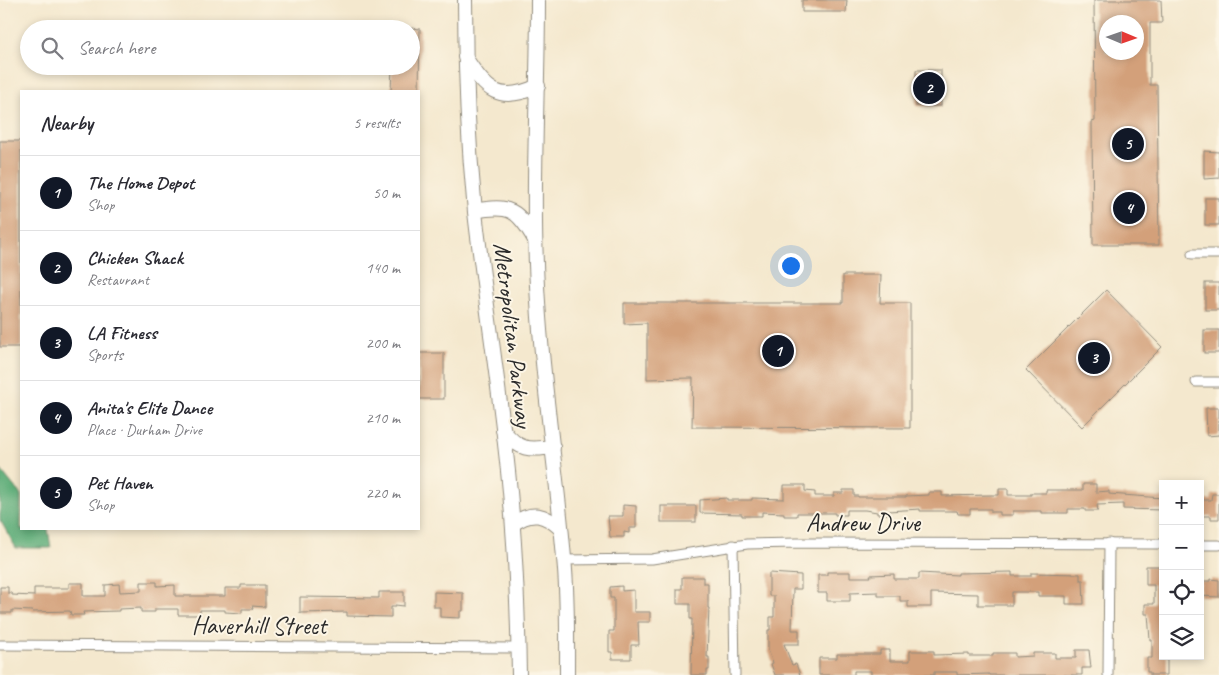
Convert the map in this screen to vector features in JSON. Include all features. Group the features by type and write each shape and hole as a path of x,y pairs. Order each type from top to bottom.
{"main road":[{"name":"Metropolitan Parkway","path":"465,0 468,132 475,211 513,524 517,585 519,675"},
{"name":"Metropolitan Parkway","path":"538,0 535,241 541,352 565,560 567,675"},
{"path":"465,57 476,74 496,92 506,95 516,94 538,86"},
{"path":"475,211 495,207 513,212 521,219 535,241"},
{"path":"503,430 510,440 525,449 533,450 553,447"},
{"path":"513,524 521,518 536,515 552,521 562,529"}],"street":[{"path":"1192,254 1219,254"},
{"path":"1196,382 1219,382"},
{"name":"Andrew Drive","path":"565,560 664,558 734,545 797,543 1159,544"},
{"path":"1108,675 1109,544"},
{"path":"734,545 736,675"},
{"path":"1204,545 1219,545"},
{"name":"Haverhill Street","path":"0,645 518,648"}],"green space":[{"path":"0,469 20,494 20,530 48,530 51,548 16,548 0,520"}],"building":[{"path":"802,0 847,0 846,12 802,12"},
{"path":"1094,0 1161,0 1162,23 1150,23 1150,85 1157,85 1159,245 1093,245 1092,122 1095,121"},
{"path":"916,70 941,70 941,106 916,106"},
{"path":"392,75 419,75 419,90 391,90"},
{"path":"0,141 20,141 20,347 0,347"},
{"path":"1204,151 1219,152 1219,178 1204,179"},
{"path":"1205,198 1219,198 1219,225 1205,225"},
{"path":"843,275 881,275 880,303 910,303 910,428 692,427 693,378 647,379 647,323 624,324 624,303 843,303"},
{"path":"1205,283 1219,283 1219,310 1205,310"},
{"path":"1106,290 1162,347 1082,427 1026,370"},
{"path":"1204,330 1219,330 1219,353 1204,353"},
{"path":"420,353 444,353 444,399 420,399"},
{"path":"1206,408 1219,408 1219,435 1207,436"},
{"path":"1083,484 1096,484 1096,492 1109,491 1109,494 1159,498 1159,510 1123,509 1123,504 1097,505 1098,511 1068,509 1068,513 1042,513 1042,511 1013,511 1013,515 1000,515 1000,512 991,512 991,509 970,509 970,514 958,514 957,511 920,511 920,509 888,511 888,514 877,514 877,512 865,510 847,510 847,515 835,515 835,513 797,513 797,516 784,516 784,513 762,512 762,516 700,513 700,500 727,498 727,500 752,500 752,498 784,499 784,485 805,485 805,491 815,492 815,496 834,496 834,493 843,493 843,490 854,490 854,496 858,497 906,497 929,495 929,492 942,492 942,496 999,495 999,489 1008,489 1008,495 1031,495 1031,493 1046,493 1046,490 1083,490"},
{"path":"1212,494 1219,494 1219,519 1211,519 1211,516 1204,516 1204,500 1211,500"},
{"path":"623,505 636,506 636,528 629,528 629,533 624,532 624,537 610,537 608,516 623,516"},
{"path":"661,506 696,506 696,522 661,522"},
{"path":"1146,566 1159,566 1159,660 1167,660 1167,675 1150,675 1150,672 1147,672 1147,658 1152,658 1152,640 1150,640 1148,614 1145,614 1145,604 1154,604 1154,585 1146,585"},
{"path":"827,572 850,572 850,577 894,574 894,579 919,579 919,573 958,575 958,573 1012,572 1012,576 1031,576 1031,573 1080,574 1080,580 1083,580 1084,604 1066,604 1066,596 1038,596 1038,592 1012,592 1012,605 978,605 978,594 931,593 931,607 908,607 908,601 900,601 900,596 878,596 878,592 850,593 850,601 827,601 827,593 818,593 818,575 827,575"},
{"path":"769,573 801,575 801,589 793,589 792,630 799,630 799,644 784,644 792,665 796,664 800,675 775,675 771,664 773,663 768,650 768,630 770,630 770,617 774,617 774,596 769,596"},
{"path":"682,577 703,577 703,583 708,583 707,657 709,657 709,670 707,670 707,675 691,675 692,619 690,619 690,604 677,604 677,589 682,589"},
{"path":"1211,579 1219,580 1219,597 1204,596 1204,581 1211,581"},
{"path":"141,582 157,582 157,586 175,585 175,596 225,596 225,588 241,588 241,585 265,585 265,607 252,606 253,609 242,609 242,613 225,612 225,610 200,610 200,615 178,615 178,609 155,609 155,612 141,612 141,608 83,612 84,615 71,615 70,611 32,612 12,610 12,613 0,613 0,587 8,587 8,593 12,593 12,595 34,596 34,588 69,588 69,583 83,583 83,596 105,596 105,585 119,584 120,592 141,591"},
{"path":"622,586 622,591 634,590 634,612 650,612 650,622 638,622 639,645 631,645 631,659 612,659 612,652 609,652 609,631 614,631 614,598 610,598 610,587"},
{"path":"379,592 404,592 404,606 395,605 395,607 391,607 391,617 347,616 347,612 300,613 300,597 379,598"},
{"path":"434,592 463,593 463,611 460,611 460,618 440,617 440,607 434,607"},
{"path":"880,650 890,650 890,661 910,661 910,651 934,651 934,655 969,654 969,656 993,656 993,653 1015,653 1015,657 1033,656 1033,653 1055,653 1055,658 1076,658 1076,650 1089,650 1091,668 1082,668 1082,675 957,675 957,672 934,672 934,675 871,675 871,671 854,671 854,675 819,675 819,658 837,658 837,654 880,654"}],"place":[{"name":"Chicken Shack","path":"929,88"},
{"name":"Pet Haven","path":"1128,144"},
{"name":"Anita's Elite Dance","path":"1129,208"},
{"name":"The Home Depot","path":"778,351"},
{"name":"LA Fitness","path":"1094,358"}]}
